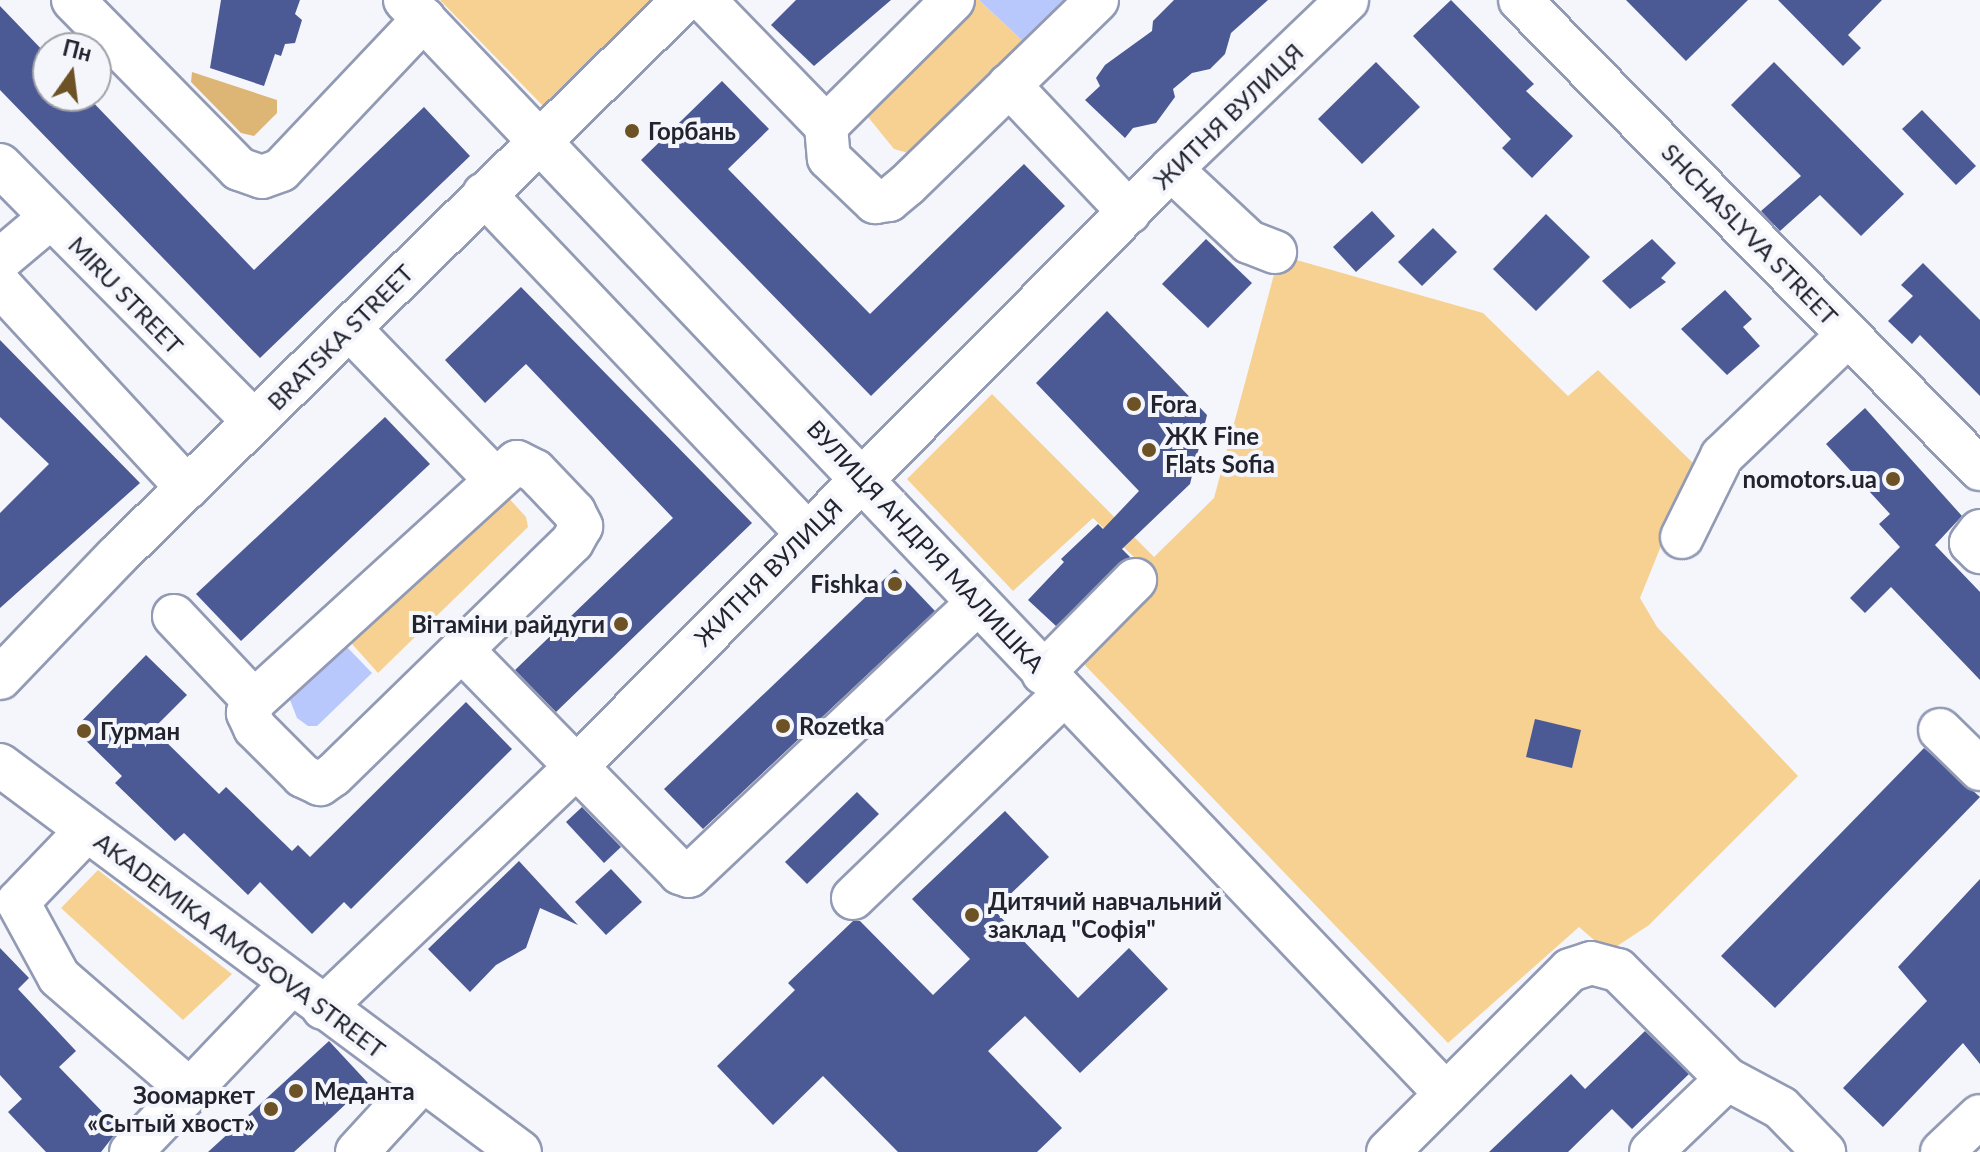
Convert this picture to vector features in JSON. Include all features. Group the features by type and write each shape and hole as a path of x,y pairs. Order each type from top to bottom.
{"street":[{"path":"73,0 239,169 262,177 281,170 414,10"},
{"name":"BRATSKA STREET","path":"0,678 187,488 684,0"},
{"path":"704,0 826,126 829,158 875,202 889,200 1097,0"},
{"path":"826,126 953,0"},
{"name":"ЖИТНЯ ВУЛИЦЯ","path":"131,1152 190,1090 307,996 576,766 1171,169 1347,0"},
{"name":"SHCHASLYVA STREET","path":"1520,0 1980,469"},
{"name":"ВУЛИЦЯ АНДРІЯ МАЛИШКА","path":"414,10 1446,1094"},
{"path":"1009,85 1129,212"},
{"name":"MIRU STREET","path":"0,165 254,422"},
{"path":"1171,169 1249,242 1275,252"},
{"path":"484,194 807,533"},
{"path":"0,260 51,217"},
{"path":"0,285 187,488"},
{"path":"350,329 494,478"},
{"path":"1682,537 1722,456 1848,335"},
{"path":"517,462 535,471 581,526 572,542 320,784 303,776 255,728 248,713 254,701 494,478 517,462"},
{"path":"1980,531 1971,543 1980,552"},
{"path":"853,898 1053,684 1135,580"},
{"path":"462,650 680,873 699,873 977,604"},
{"path":"174,616 254,701"},
{"path":"1940,730 1980,769"},
{"name":"AKADEMIKA AMOSOVA STREET","path":"0,765 520,1152"},
{"path":"86,831 18,902 59,977 190,1090"},
{"path":"1388,1152 1570,970 1591,963 1618,970 1727,1079 1781,1108 1824,1152"},
{"path":"1651,1152 1727,1079"},
{"path":"357,1152 423,1080"},
{"path":"1942,1152 1980,1116"}],"shaded area":[{"path":"440,0 658,0 546,109"},
{"path":"971,0 979,0 1026,44 908,153 894,149 864,112"},
{"path":"192,72 277,100 277,113 254,136 241,133 191,82"},
{"path":"1286,257 1483,313 1568,396 1598,370 1694,464 1640,598 1657,627 1798,776 1649,925 1608,952 1579,927 1448,1043 1080,660 1154,576 1093,518 1013,591 907,479 992,394 1154,557 1214,498 1276,267"},
{"path":"506,495 526,517 528,527 378,673 345,636"},
{"path":"98,870 232,974 183,1020 61,908"}],"water":[{"path":"979,0 1072,0 1026,44"},
{"path":"345,645 372,673 317,726 308,726 297,718 290,700"}],"building":[{"path":"221,0 300,0 295,14 302,20 295,43 285,44 281,56 275,54 264,86 210,68"},
{"path":"796,0 891,0 814,66 771,25"},
{"path":"1174,0 1268,0 1231,33 1225,54 1210,69 1192,73 1173,89 1175,97 1156,123 1133,128 1125,138 1085,100 1100,86 1096,78 1105,65 1152,31 1153,21"},
{"path":"1451,0 1534,84 1526,91 1573,136 1532,178 1502,148 1511,139 1413,36"},
{"path":"1626,0 1748,0 1686,61"},
{"path":"1778,0 1882,0 1848,35 1861,48 1843,66"},
{"path":"0,6 32,39 32,112 102,112 254,270 424,107 470,156 260,358 0,90"},
{"path":"1376,62 1420,107 1362,164 1318,119"},
{"path":"1774,62 1904,194 1861,236 1820,195 1780,231 1761,211 1801,176 1731,105"},
{"path":"722,81 769,129 728,169 870,314 1024,164 1065,206 871,396 641,160"},
{"path":"1922,110 1976,166 1956,185 1902,129"},
{"path":"1372,211 1395,236 1356,272 1333,247"},
{"path":"1546,214 1590,257 1536,311 1493,269"},
{"path":"1433,228 1457,252 1422,286 1398,262"},
{"path":"1206,239 1252,283 1208,328 1162,284"},
{"path":"1652,239 1676,263 1661,278 1666,282 1630,309 1602,281"},
{"path":"1923,263 1980,320 1980,396 1920,335 1912,344 1888,321 1913,296 1901,285"},
{"path":"521,287 752,523 556,712 515,670 673,518 526,364 485,403 445,360"},
{"path":"1725,290 1752,319 1743,327 1760,346 1727,375 1681,329"},
{"name":"ЖК Fine Flats Sofia","path":"1107,311 1207,415 1190,484 1122,549 1130,557 1056,626 1028,600 1064,562 1061,559 1098,524 1103,529 1139,491 1036,383"},
{"path":"0,340 140,483 0,608 0,513 49,464 0,417"},
{"path":"1865,408 1962,516 1935,545 1980,592 1980,680 1891,587 1865,613 1850,598 1900,547 1879,524 1890,514 1826,444"},
{"path":"385,417 430,464 241,641 196,594"},
{"path":"895,569 935,611 703,829 664,789"},
{"path":"146,655 187,695 153,729 219,794 226,787 292,851 298,845 310,857 466,702 512,749 351,909 344,902 312,934 260,882 248,895 184,833 175,841 115,783 122,776 74,729"},
{"path":"1535,719 1581,730 1572,768 1526,757"},
{"path":"1924,748 1980,797 1775,1008 1721,956"},
{"path":"857,792 879,814 807,884 785,862"},
{"path":"582,807 621,847 604,863 566,822"},
{"path":"1005,811 1049,857 994,910 1078,998 1129,948 1168,989 1080,1073 1025,1016 988,1051 1062,1128 1037,1152 898,1152 823,1076 773,1125 717,1066 795,990 788,983 853,921 860,921 933,995 970,959 912,899"},
{"path":"519,861 578,925 540,908 526,948 496,965 470,992 428,949"},
{"path":"611,869 642,902 606,935 575,902"},
{"path":"1980,879 1980,1064 1963,1043 1883,1127 1843,1088 1927,1001 1898,967"},
{"path":"0,948 29,978 18,989 76,1051 59,1067 119,1129 101,1152 46,1152 8,1112 22,1099 0,1075"},
{"path":"1645,1031 1689,1074 1632,1129 1612,1109 1568,1152 1489,1152 1571,1074 1585,1089"},
{"path":"329,1041 368,1083 294,1152 208,1152"}],"place":[{"name":"Горбань","path":"632,131"},
{"name":"Fora","path":"1134,404"},
{"name":"ЖК Fine Flats Sofia","path":"1149,450"},
{"name":"nomotors.ua","path":"1893,479"},
{"name":"Fishka","path":"895,584"},
{"name":"Вітаміни райдуги","path":"621,624"},
{"name":"Rozetka","path":"783,726"},
{"name":"Гурман","path":"84,731"},
{"name":"Дитячий навчальний заклад \"Софія\"","path":"972,915"},
{"name":"Меданта","path":"296,1091"},
{"name":"Зоомаркет «Сытый хвост»","path":"271,1109"}]}
